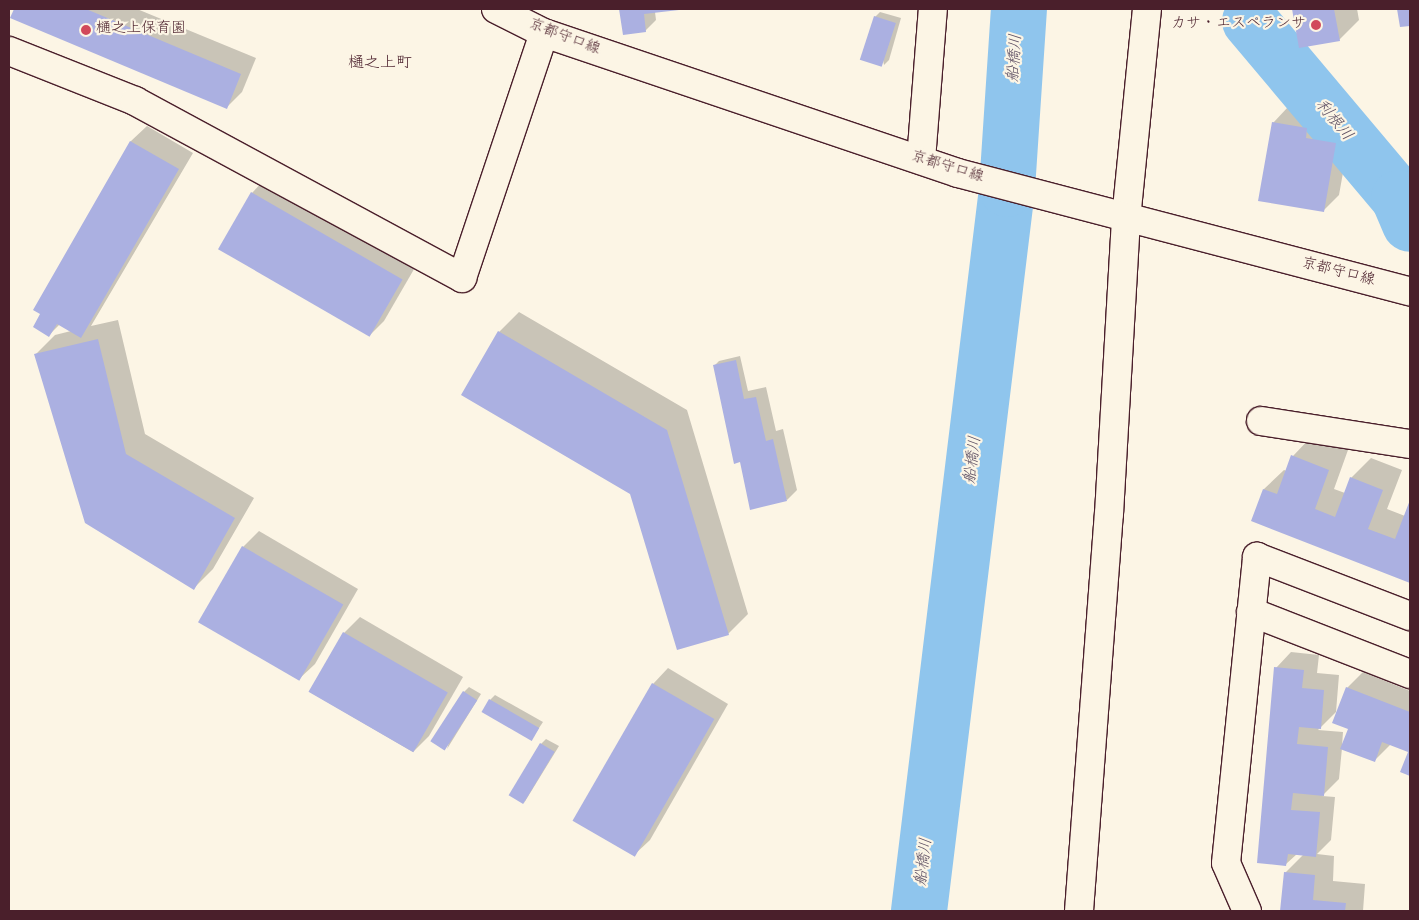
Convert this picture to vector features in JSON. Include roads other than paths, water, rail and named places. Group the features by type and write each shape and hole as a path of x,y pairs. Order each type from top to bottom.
{"street":[{"name":"京都守口線","path":"496,9 544,33 958,173 1092,208 1126,219 1409,292"},
{"path":"921,160 933,9"},
{"path":"1079,911 1109,514 1126,219 1147,9"},
{"path":"9,52 135,101 462,278 544,33"},
{"path":"1262,421 1410,444"},
{"path":"1247,911 1226,863 1257,557 1410,616"},
{"path":"1252,612 1410,674"}],"waterway":[{"name":"船橋川","path":"919,911 1007,189 1019,9"},
{"name":"利根川","path":"1250,21 1399,198 1410,224"}],"place":[{"name":"カサ・エスペランサ","path":"1316,25"},
{"name":"樋之上保育園","path":"86,30"}],"district":[{"name":"樋之上町","path":"380,64"}]}
